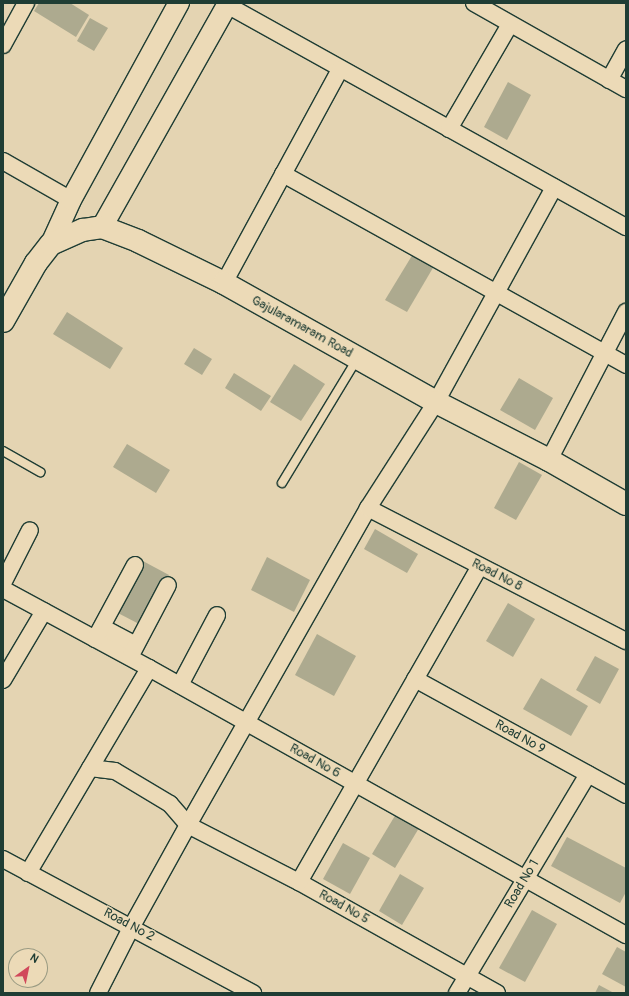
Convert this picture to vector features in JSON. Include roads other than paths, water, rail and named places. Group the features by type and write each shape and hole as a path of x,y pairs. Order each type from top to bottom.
{"main road":[{"path":"3,320 36,263 51,244 83,230 102,227"},
{"name":"Gajularamaram Road","path":"102,227 138,241 224,283 436,402 549,460 626,504"}],"street":[{"path":"3,45 26,3"},
{"path":"51,244 71,200 179,3"},
{"path":"474,3 626,89"},
{"path":"102,227 227,4 340,69 626,227"},
{"path":"449,129 510,24"},
{"path":"609,80 626,49"},
{"path":"224,283 340,69"},
{"path":"3,161 71,200"},
{"path":"284,174 497,291 626,365"},
{"path":"98,993 132,926 188,825 368,508 436,402 554,187"},
{"path":"549,460 626,312"},
{"name":"Road No 8","path":"368,508 626,641"},
{"path":"3,583 30,530"},
{"path":"99,633 135,565"},
{"path":"299,882 480,566"},
{"path":"133,651 168,585"},
{"name":"Road No 6","path":"3,589 44,611 99,633 133,651 149,668 626,935"},
{"path":"3,680 44,611"},
{"path":"180,685 217,615"},
{"path":"28,873 149,668"},
{"name":"Road No 9","path":"415,679 626,795"},
{"path":"90,768 115,771 170,804 188,825"},
{"name":"Road No 1","path":"457,993 588,774"},
{"name":"Road No 5","path":"188,825 299,882 497,993"},
{"name":"Road No 2","path":"5,864 28,873 132,926 254,993"}],"lane":[{"path":"282,483 358,358"},
{"path":"3,451 40,472"}]}
